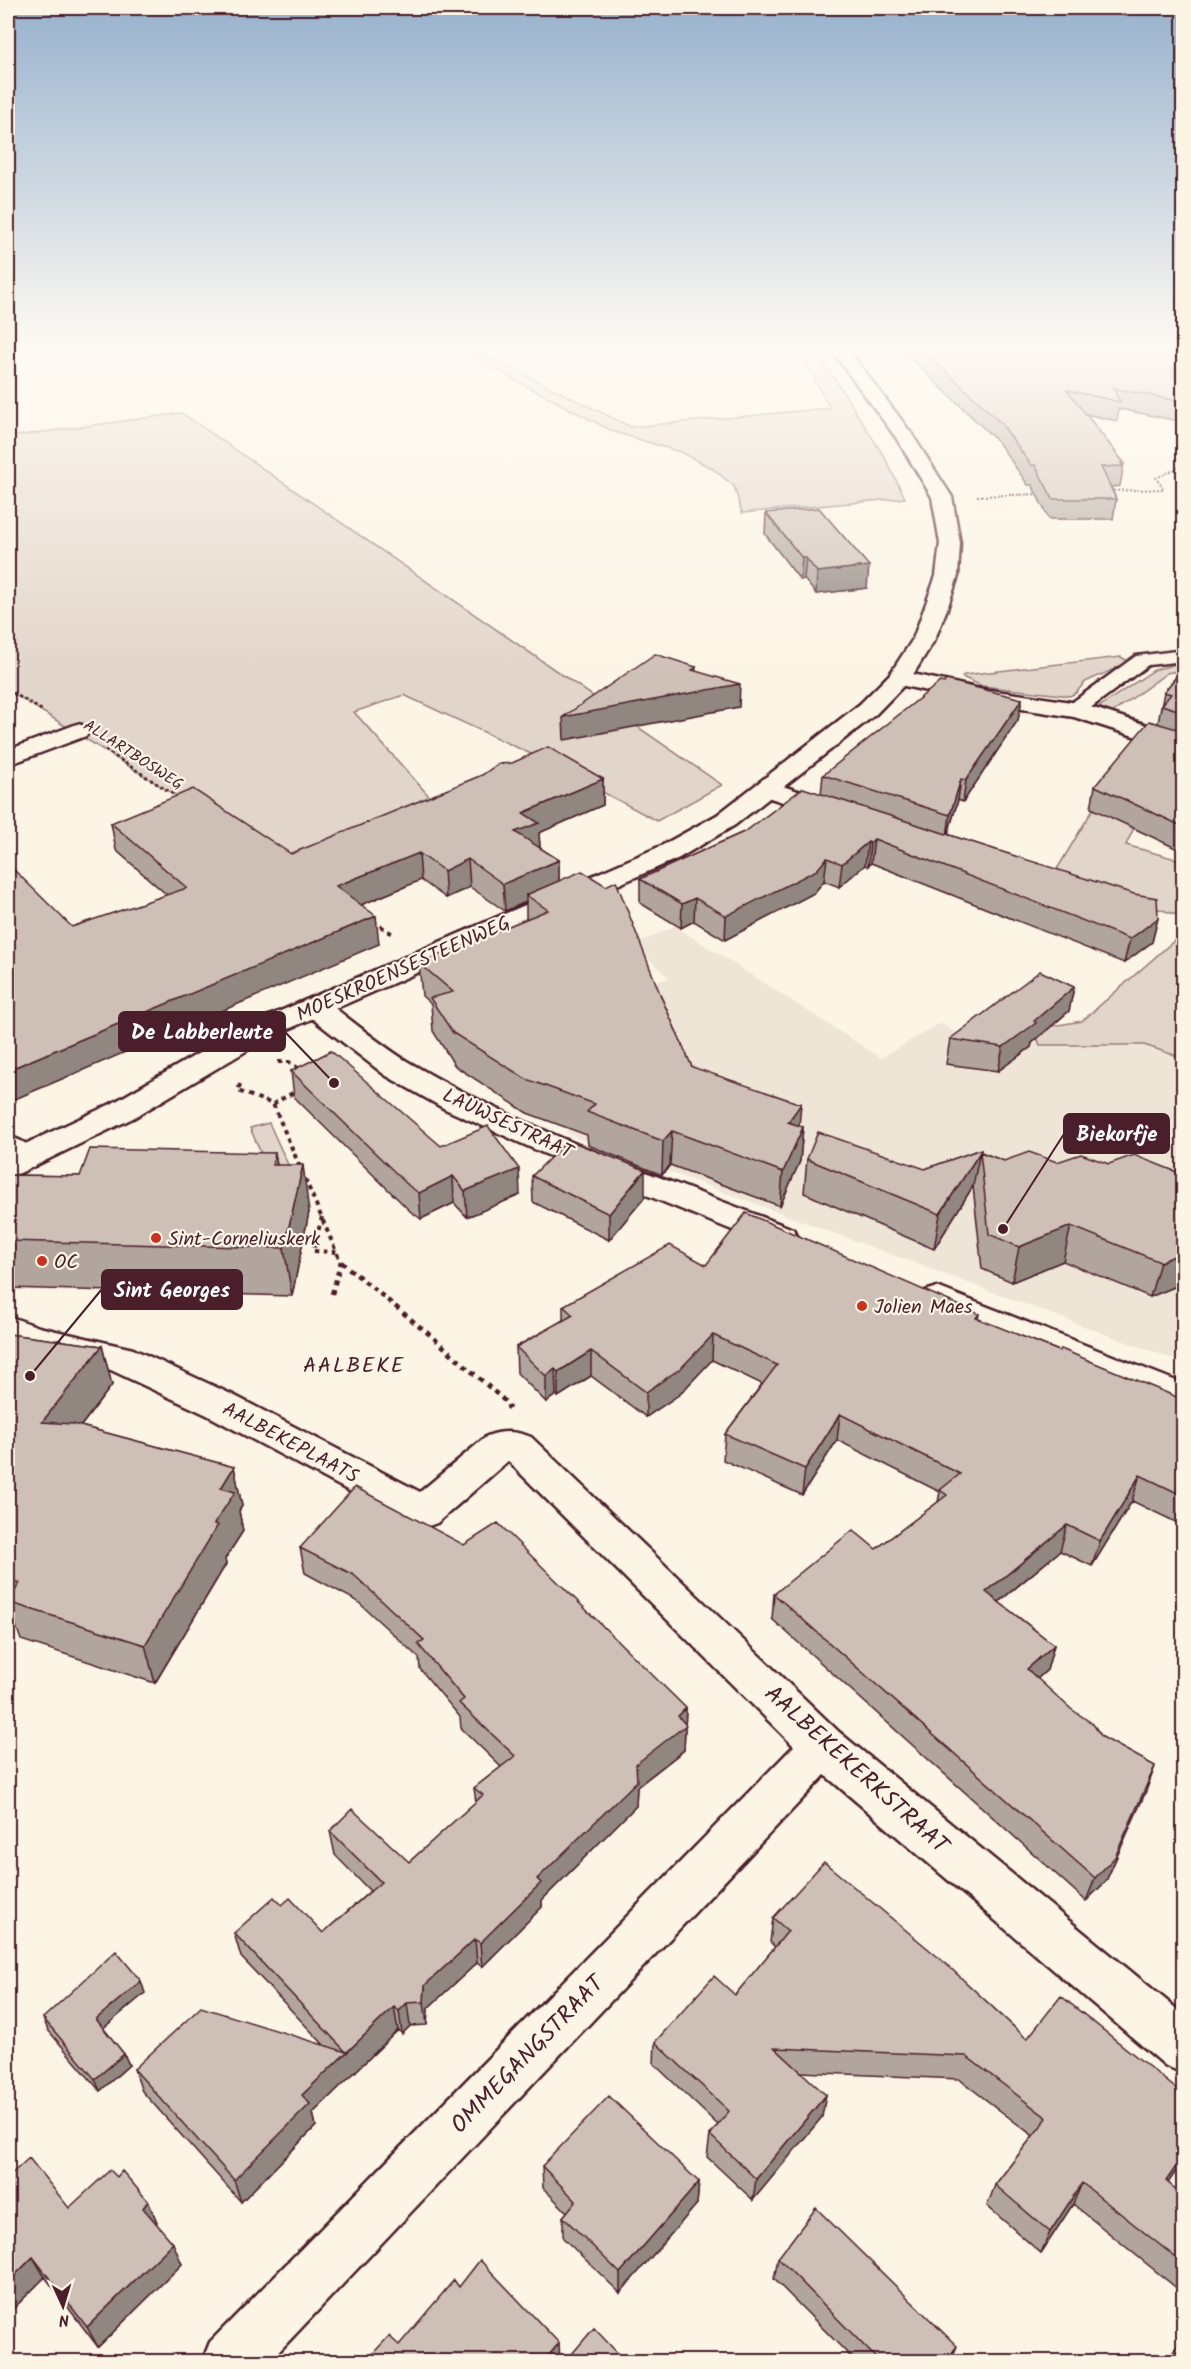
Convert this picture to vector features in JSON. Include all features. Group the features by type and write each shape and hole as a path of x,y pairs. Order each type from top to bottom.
{"street":[{"name":"MOESKROENSESTEENWEG","path":"13,1156 122,1111 257,1032 670,852 726,820 767,789 868,709 899,678 924,639 947,576 950,543 942,497 918,459"},
{"path":"899,678 976,695 1078,710 1184,745"},
{"path":"8,758 77,731"},
{"path":"767,789 857,819"},
{"name":"LAUWSESTRAAT","path":"315,1007 396,1068 456,1102 554,1146 808,1248"},
{"path":"907,1288 1184,1399"},
{"name":"AALBEKEPLAATS","path":"8,1329 32,1339 120,1358 220,1405 423,1512 500,1446 531,1460"},
{"name":"AALBEKEKERKSTRAAT","path":"531,1460 823,1746 1184,2048"},
{"name":"OMMEGANGSTRAAT","path":"230,2361 823,1746"}],"lane":[{"path":"1078,710 1081,705 1143,660 1184,655"}],"path":[{"path":"1106,492 1164,489 1156,478 1184,465"},
{"path":"942,497 1048,494"},
{"name":"ALLARTBOSWEG","path":"8,690 77,731 181,799"},
{"path":"368,917 428,957"},
{"path":"271,1061 289,1062 307,1073"},
{"path":"243,1075 238,1091 273,1104 341,1262 507,1402 531,1460"},
{"path":"273,1104 302,1087"},
{"path":"322,1216 314,1251 337,1252"},
{"path":"332,1294 341,1262"}],"shaded area":[{"path":"8,459 248,459 722,785 657,821 531,754 404,695 354,712 437,805 275,858 8,690"},
{"path":"693,459 885,459 905,498 742,513 734,486 713,469"},
{"path":"1121,657 1128,661 1126,664 1085,682 1076,693 1070,696 982,686 962,677 964,675"},
{"path":"1183,662 1183,670 1167,673 1112,713 1099,707 1154,670"},
{"path":"1102,794 1145,804 1126,845 1183,861 1183,917 1054,874"},
{"path":"675,926 881,1058 940,1023 979,1047 1013,1023 1127,1045 1144,1045 1183,1058 1183,1363 565,1133 570,1128 647,984 669,978 634,945"},
{"path":"1183,933 1183,1058 1144,1045 1040,1045 1034,1029 1082,1021"},
{"path":"269,1123 290,1169 270,1174 250,1128"}],"building":[{"path":"1026,459 1121,459 1124,463 1121,463 1123,466 1101,467 1116,499 1053,499 1035,465 1031,465"},
{"path":"819,508 869,566 817,572 806,558 802,558 766,513"},
{"path":"655,654 696,667 692,670 740,684 563,717"},
{"path":"1184,667 1184,712 1162,705 1171,694 1164,692"},
{"path":"946,680 1022,699 966,780 961,779 950,815 823,775 940,682 944,683"},
{"path":"1149,721 1184,731 1184,827 1095,786"},
{"path":"548,747 603,779 523,813 539,823 515,832 559,860 503,884 468,859 444,871 419,853 336,886 376,916 8,1070 8,864 72,927 187,888 111,823 193,789 291,854 482,775 498,764 512,763"},
{"path":"803,788 1134,894 1157,898 1158,918 1130,939 874,839 842,864 827,858 817,870 726,916 695,898 682,904 640,879 746,831"},
{"path":"582,871 606,886 616,881 662,999 692,1067 801,1104 788,1122 803,1127 783,1172 672,1131 663,1141 587,1112 595,1104 526,1079 453,1033 430,998 453,992 419,963 548,910 526,895"},
{"path":"1040,971 1074,987 1034,1021 1036,1023 1003,1047 950,1039"},
{"path":"331,1051 441,1146 488,1126 519,1169 465,1191 453,1176 419,1193 409,1186 291,1071"},
{"path":"818,1132 925,1169 981,1149 940,1214 807,1159"},
{"path":"568,1140 645,1170 609,1214 532,1176"},
{"path":"90,1149 275,1153 272,1165 303,1165 284,1248 8,1241 8,1175 80,1176"},
{"path":"980,1152 1004,1161 1029,1152 1057,1162 1081,1154 1109,1164 1134,1155 1177,1172 1184,1160 1184,1252 1160,1262 1071,1226 1019,1247 989,1234"},
{"path":"746,1213 979,1314 976,1318 1059,1351 1061,1349 1184,1400 1184,1496 1140,1475 1100,1541 1067,1525 986,1592 1054,1645 1027,1669 1071,1709 1093,1724 1102,1737 1155,1766 1115,1857 1095,1878 774,1594 853,1530 876,1549 947,1495 940,1490 960,1474 840,1414 805,1469 725,1434 777,1365 713,1335 681,1368 646,1392 591,1351 558,1372 555,1369 546,1376 516,1347 573,1315 563,1306 670,1245 706,1265"},
{"path":"8,1334 102,1346 42,1422 73,1424 234,1467 221,1488 235,1492 214,1524 218,1525 145,1645 8,1602 20,1583 8,1579"},
{"path":"355,1487 464,1545 498,1523 686,1708 678,1716 686,1725 636,1764 637,1781 537,1879 541,1883 480,1943 475,1939 425,1985 424,2002 407,2003 399,2011 394,2007 302,2095 310,2104 234,2180 134,2069 201,2007 346,2052 234,1933 274,1897 282,1905 290,1898 323,1933 381,1882 330,1831 352,1809 409,1862 483,1795 474,1788 515,1756 459,1703 464,1699 418,1644 424,1640 354,1575 300,1548"},
{"path":"824,1862 944,1962 1027,2039 1061,1996 1184,2095 1184,2155 1166,2181 1184,2196 1184,2264 1082,2183 1050,2232 995,2185 1047,2118 966,2056 775,2048 826,2095 756,2179 710,2135 729,2111 655,2042 714,1976 735,1995 788,1931 773,1918"},
{"path":"116,1951 141,1981 96,2019 124,2054 95,2079 43,2018"},
{"path":"609,2096 699,2182 620,2273 563,2217 576,2201 542,2166"},
{"path":"29,2158 69,2208 110,2170 117,2177 122,2171 148,2201 143,2208 173,2243 87,2327 33,2257 8,2282 8,2177"},
{"path":"816,2208 957,2346 946,2361 879,2361 778,2258"},
{"path":"480,2260 559,2343 544,2361 366,2361 389,2336 399,2345 454,2280 459,2287"},
{"path":"594,2328 625,2361 566,2361"},
{"path":"1184,2336 1184,2352 1177,2347"}],"place":[{"name":"De Labberleute","path":"334,1083"},
{"name":"Biekorfje","path":"1003,1229"},
{"name":"Sint-Corneliuskerk","path":"156,1238"},
{"name":"OC","path":"42,1261"},
{"name":"Jolien Maes","path":"862,1306"},
{"name":"Sint Georges","path":"30,1376"}],"district":[{"name":"AALBEKE","path":"354,1364"}]}
